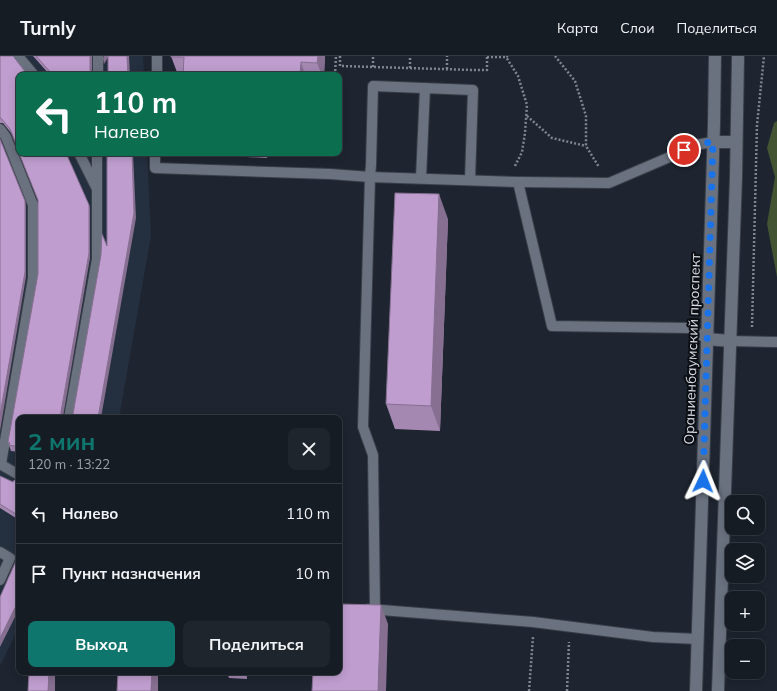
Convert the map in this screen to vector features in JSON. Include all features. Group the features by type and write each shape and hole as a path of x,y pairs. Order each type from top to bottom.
{"main road":[{"name":"Ораниенбаумский проспект","path":"696,691 713,142 714,56"},
{"path":"718,691 736,177 738,56"},
{"path":"713,142 736,142"},
{"path":"707,339 730,341"},
{"path":"698,639 720,640"}],"lane":[{"path":"18,56 31,72"},
{"path":"98,56 98,72"},
{"path":"157,72 158,56"},
{"path":"375,610 373,455 363,427 373,86 474,90 470,180"},
{"path":"422,178 425,88"},
{"path":"0,130 6,137 33,205 33,278 0,464 16,473"},
{"path":"155,156 155,168 504,182 609,183 696,144 713,142"},
{"path":"81,156 97,189"},
{"path":"70,415 96,259 97,156"},
{"path":"518,182 552,326 690,328 707,339"},
{"path":"730,341 777,342"},
{"path":"0,552 10,558 0,580"},
{"path":"360,609 534,622 653,637 698,639"}],"path":[{"path":"335,72 336,56"},
{"path":"340,56 340,66 487,70 487,57 507,56 518,76 527,105 522,152 513,170 504,182"},
{"path":"373,56 373,67"},
{"path":"410,56 410,68"},
{"path":"447,56 447,69"},
{"path":"555,56 575,81 586,116 586,146 609,183"},
{"path":"752,342 757,125 764,56"},
{"path":"526,115 552,138 586,146"},
{"path":"529,691 534,622"},
{"path":"567,691 570,627"}],"shaded area":[{"path":"0,56 143,56 144,72 16,72 16,156 147,156 151,236 120,415 16,415 16,633 0,666"}],"green space":[{"path":"777,121 777,277 767,224 775,177 767,148 774,123"}],"building":[{"path":"0,56 13,56 25,72 16,72 16,144 10,129 0,118"},
{"path":"36,56 90,56 91,72 50,72"},
{"path":"108,56 127,56 128,72 108,72"},
{"path":"318,56 317,63 301,62 300,72 183,72 184,57 171,57"},
{"path":"0,139 25,201 25,272 0,415"},
{"path":"20,156 67,156 89,205 89,253 61,415 16,415 16,446 9,445 10,443 8,442 38,274 38,200"},
{"path":"107,156 132,156 134,213 99,415 72,415 101,255 102,234 107,246"},
{"path":"395,193 439,194 431,406 386,404"},
{"path":"0,476 13,482 14,480 16,482 16,514 0,504"},
{"path":"16,561 16,606 0,638 0,597"},
{"path":"342,604 381,605 378,691 312,691 313,675 342,675"},
{"path":"29,675 49,675 48,691 28,691"},
{"path":"118,675 152,675 151,691 117,691"}],"route":[{"path":"684,150 696,144 713,142 703,481"}]}
